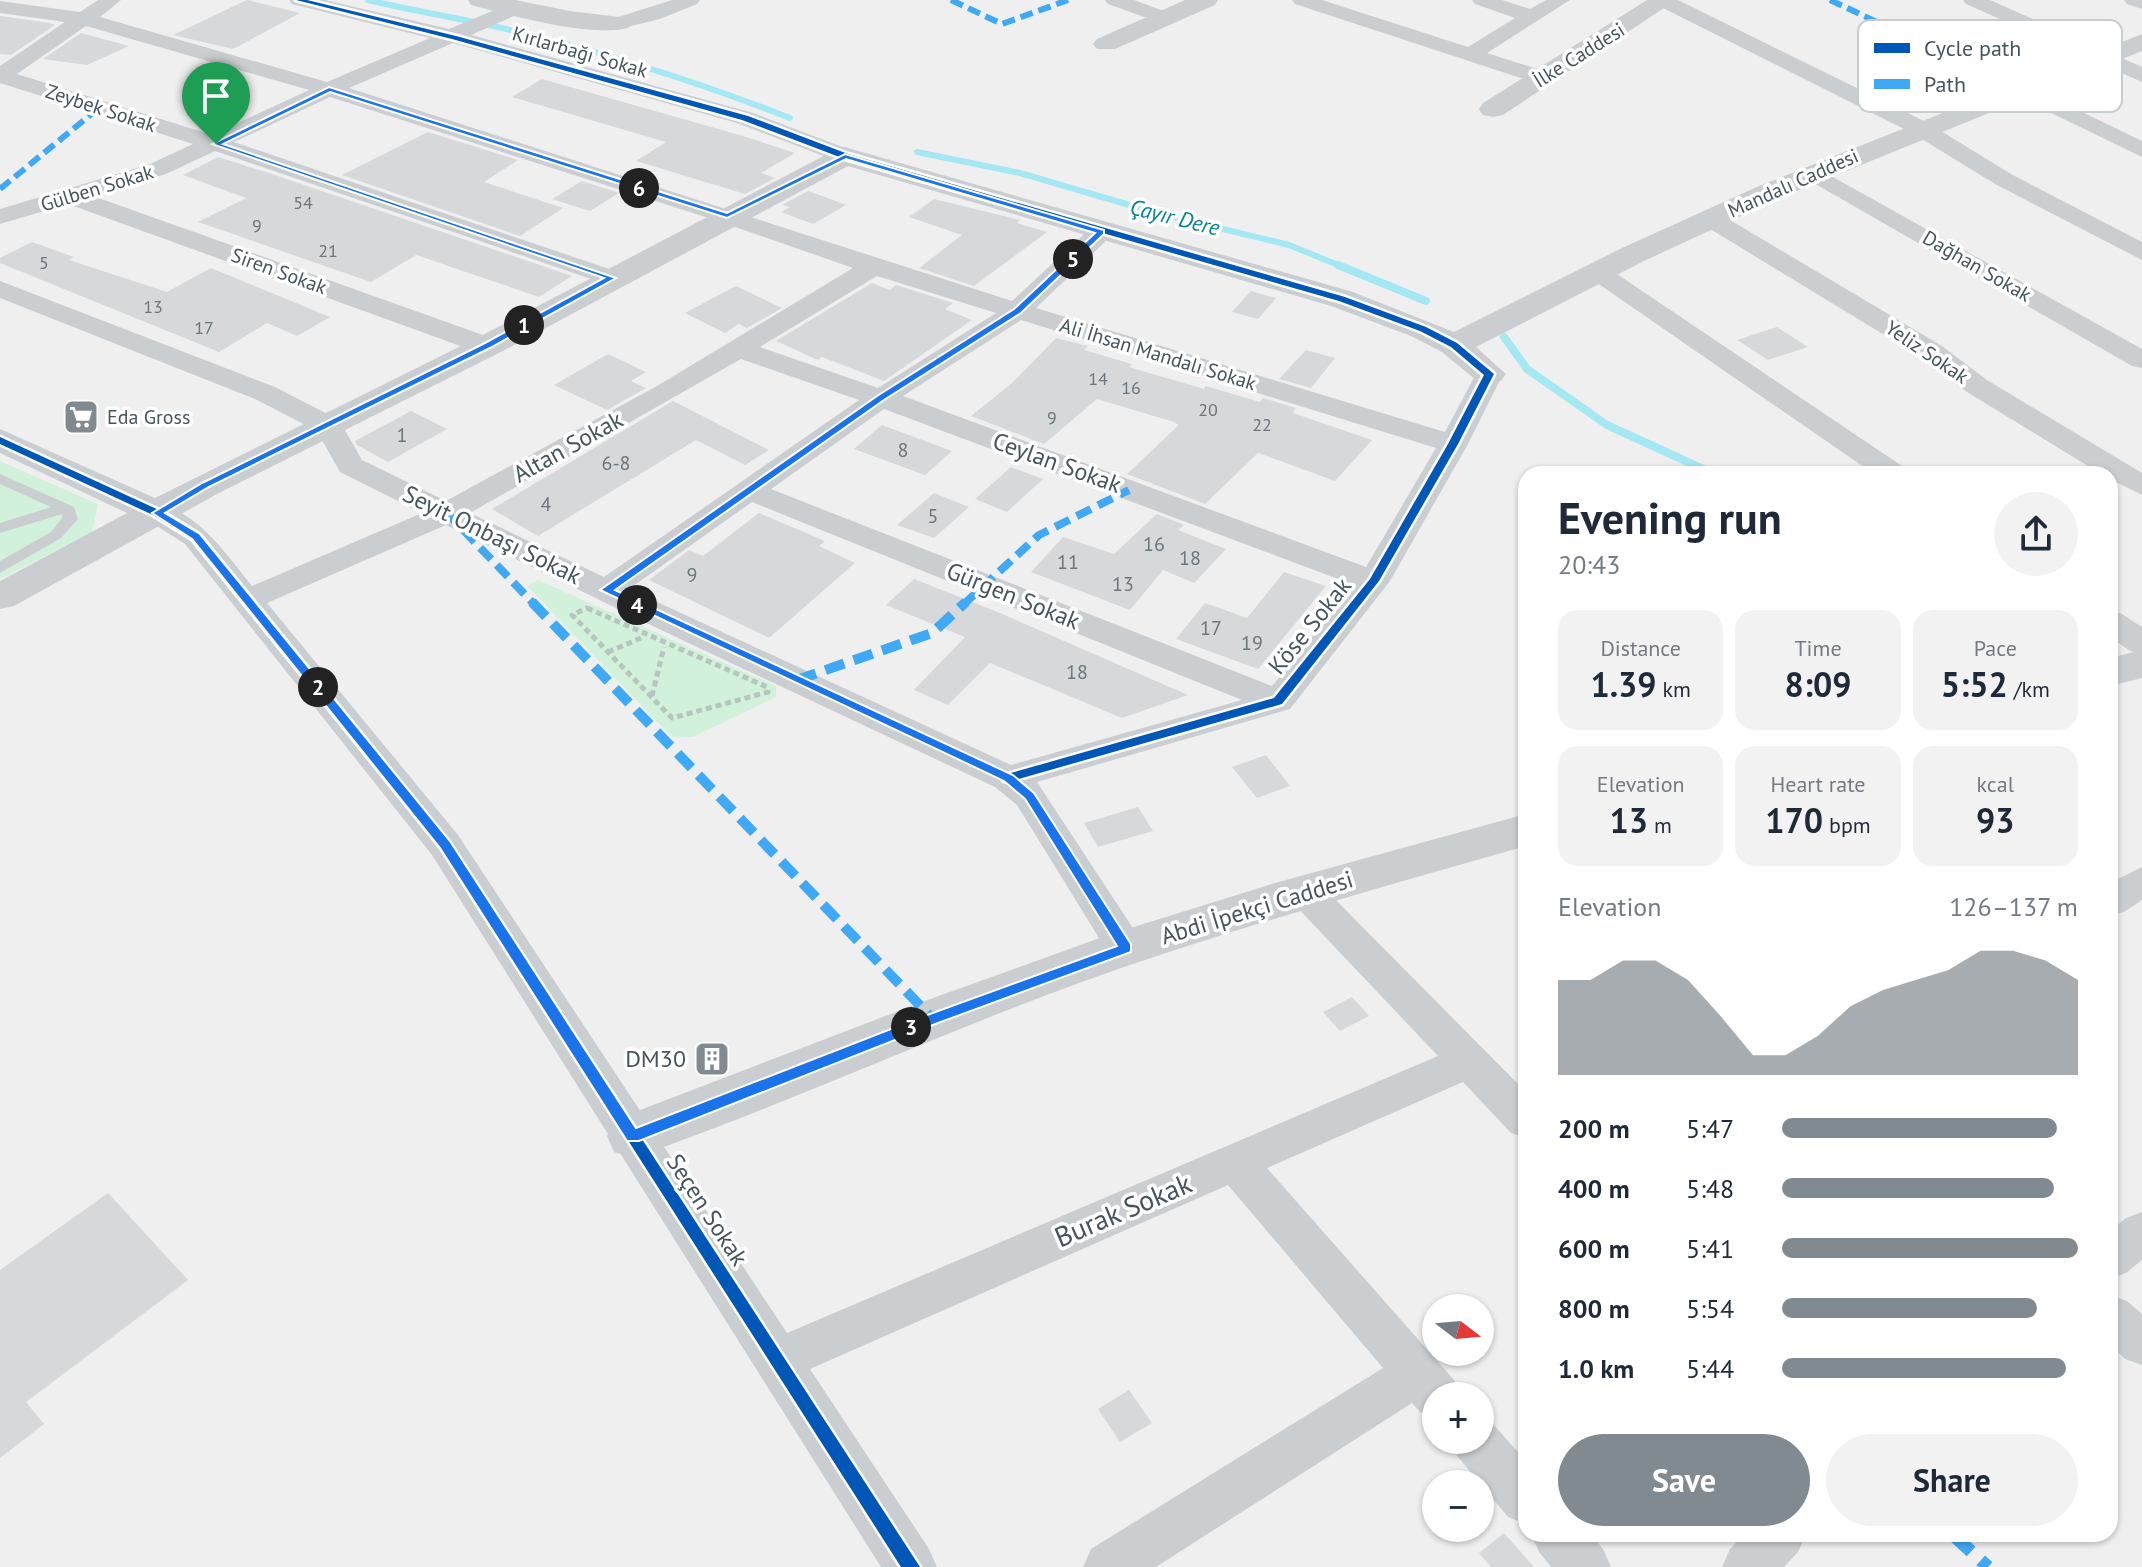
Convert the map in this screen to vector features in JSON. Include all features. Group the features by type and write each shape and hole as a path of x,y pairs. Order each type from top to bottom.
{"street":[{"path":"2,73 111,0"},
{"name":"Kırlarbağı Sokak","path":"299,0 454,37 745,118 845,156"},
{"path":"480,0 570,19 619,23 653,15 690,0"},
{"path":"1115,0 1165,18"},
{"path":"1106,44 1206,0"},
{"path":"1302,0 1542,78"},
{"path":"1482,0 1532,17"},
{"path":"1469,55 1560,0"},
{"path":"1663,0 1858,97"},
{"name":"İlke Caddesi","path":"1493,109 1663,0"},
{"path":"1973,0 2019,20"},
{"path":"2134,0 2142,3"},
{"name":"Ali İhsan Mandalı Sokak","path":"0,7 84,19 329,89 727,216 874,267 1453,444"},
{"name":"Gülben Sokak","path":"0,217 158,169 329,89 516,8"},
{"name":"Mandalı Caddesi","path":"2122,51 2142,42"},
{"path":"2122,66 2142,75"},
{"name":"Zeybek Sokak","path":"2,73 612,278"},
{"path":"1888,112 2003,179 2142,252"},
{"name":"Mandalı Caddesi","path":"1454,345 1711,219 1813,173 1965,112"},
{"path":"2066,112 2142,150"},
{"path":"0,597 206,485 487,346 845,156 1342,299 1423,329 1454,345 1489,374"},
{"name":"Dağhan Sokak","path":"1813,173 2142,360"},
{"name":"Siren Sokak","path":"72,197 487,346"},
{"name":"Yeliz Sokak","path":"1711,219 1932,352 1977,386 2109,466"},
{"path":"606,590 881,398 1017,311 1101,232"},
{"name":"Altan Sokak","path":"247,600 447,513 667,392 874,267"},
{"path":"1599,273 1882,466"},
{"path":"0,289 265,393 329,426"},
{"path":"0,319 33,301"},
{"name":"Ceylan Sokak","path":"738,349 881,398 1374,581"},
{"name":"Köse Sokak","path":"1008,778 1278,701 1374,581 1453,444 1489,374"},
{"name":"Seyit Onbaşı Sokak","path":"329,426 350,466 1008,778 1030,796 1126,948"},
{"path":"0,440 157,513"},
{"name":"Yeliz Sokak","path":"2118,471 2142,486"},
{"name":"Gürgen Sokak","path":"748,490 1278,701"},
{"name":"Seçen Sokak","path":"157,513 196,537 445,845 911,1567"},
{"path":"2118,626 2142,643"},
{"path":"2118,670 2142,664"},
{"name":"Abdi İpekçi Caddesi","path":"633,1136 933,1019 1126,948 1305,892 1518,832"},
{"path":"2118,897 2142,881"},
{"path":"1305,892 1518,1112"},
{"name":"Burak Sokak","path":"777,1360 1469,1061"},
{"path":"1235,1162 1425,1382"},
{"path":"2118,1252 2142,1232"},
{"path":"2118,1323 2142,1343"},
{"path":"1109,1567 1422,1387"},
{"path":"1487,1454 1518,1490"},
{"path":"1564,1542 1585,1567"},
{"path":"1748,1567 1772,1542"}],"lane":[{"path":"0,568 56,535 70,519 69,510 4,483"},
{"path":"0,528 64,508"},
{"path":"0,553 56,535"}],"path":[{"path":"587,608 665,643 767,687 768,692 672,718 572,615 587,608"},
{"path":"608,652 648,635"},
{"path":"651,697 665,643"}],"green space":[{"path":"0,461 98,504 92,532 0,579"},
{"path":"538,580 776,686 776,697 693,737 672,737 527,586"}],"building":[{"path":"247,0 300,13 233,49 173,35"},
{"path":"0,16 55,25 11,55 0,54"},
{"path":"81,33 129,46 87,65 43,59"},
{"path":"542,79 795,153 761,173 775,178 745,194 636,161 666,142 512,97"},
{"path":"428,132 518,160 484,182 563,208 520,236 342,175"},
{"path":"218,157 572,276 539,297 416,255 371,282 198,222 246,198 183,175"},
{"path":"582,181 619,193 590,211 552,199"},
{"path":"808,191 846,205 813,224 781,212 790,207 782,205"},
{"path":"934,199 1020,220 1017,223 1047,232 974,286 919,268 962,235 909,217"},
{"path":"32,242 74,257 69,260 167,292 211,268 330,317 297,336 267,323 219,352 0,263 0,258"},
{"path":"872,283 890,290 896,285 953,303 945,309 972,320 884,381 822,357 818,360 776,341"},
{"path":"736,286 782,308 747,328 739,324 725,333 685,313"},
{"path":"1251,291 1276,298 1258,319 1232,312"},
{"path":"1777,327 1808,347 1768,360 1737,340"},
{"path":"1056,338 1088,346 1084,350 1132,364 1129,367 1204,389 1206,386 1260,402 1263,398 1296,408 1293,413 1372,440 1335,481 1258,453 1205,504 1127,474 1179,425 1174,422 1097,399 1044,444 971,416 1012,383"},
{"path":"1306,350 1335,358 1311,388 1279,379"},
{"path":"608,354 646,372 631,381 646,388 607,410 554,385"},
{"path":"673,401 769,450 745,465 696,440 538,536 492,509"},
{"path":"411,411 447,429 388,462 357,445 355,441"},
{"path":"882,425 952,451 925,475 854,449"},
{"path":"1011,467 1043,479 1007,512 975,499"},
{"path":"934,493 969,507 934,538 897,525"},
{"path":"759,513 825,541 819,546 855,563 769,638 649,580 689,550 703,556"},
{"path":"1157,514 1184,525 1178,530 1226,549 1194,583 1163,570 1130,610 1031,572 1063,537 1114,554"},
{"path":"1284,572 1326,586 1258,669 1176,639 1205,603 1247,618"},
{"path":"914,579 1188,695 1122,718 990,663 948,705 914,690 965,637 886,605"},
{"path":"1266,755 1290,786 1257,798 1232,767"},
{"path":"1138,807 1153,831 1098,847 1084,823"},
{"path":"1352,997 1369,1016 1340,1031 1323,1012"},
{"path":"108,1193 188,1280 26,1402 44,1424 0,1458 0,1270"},
{"path":"1129,1390 1152,1423 1120,1442 1098,1409"},
{"path":"1504,1533 1534,1567 1491,1567 1479,1553"}],"waterway":[{"name":"Çayır Dere","path":"368,0 493,26 606,55 790,118"},
{"name":"Çayır Dere","path":"917,152 1020,173 1157,213 1289,245 1343,267"},
{"name":"Çayır Dere","path":"1338,265 1426,301"},
{"name":"Çayır Dere","path":"1504,337 1527,369 1607,425 1697,466"}],"marked path":[{"path":"951,0 1002,24 1068,0"},
{"path":"1830,0 1873,20"},
{"path":"0,189 100,107"},
{"path":"797,680 932,633 1039,535 1129,490"},
{"path":"447,513 933,1019"},
{"path":"1961,1542 1988,1567"}],"cycle path":[{"path":"299,0 454,37 745,118 845,156 1342,299 1423,329 1454,345 1489,374 1453,444 1374,581 1278,701 1008,778"},
{"path":"0,440 157,513 196,537 445,845 911,1567"}],"place":[{"name":"Eda Gross","path":"81,417"},
{"name":"DM30","path":"712,1059"}],"route":[{"path":"329,89 727,216 845,156 1101,232 1017,311 881,398 606,590 1008,778 1030,796 1126,948 933,1019 633,1136 445,845 196,537 157,513 206,485 487,346 612,278 216,144 329,89"}]}
